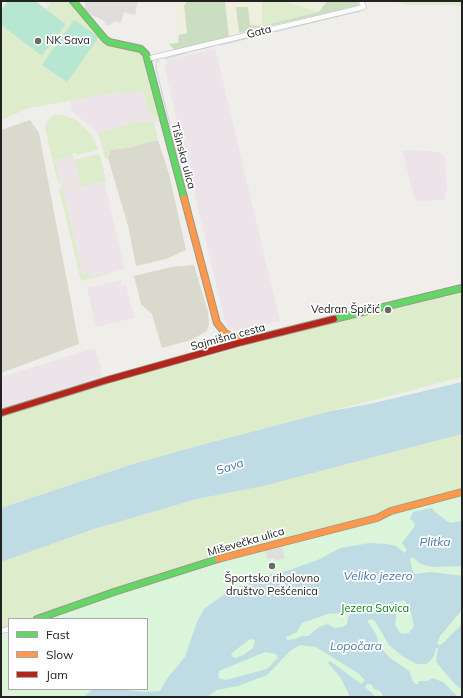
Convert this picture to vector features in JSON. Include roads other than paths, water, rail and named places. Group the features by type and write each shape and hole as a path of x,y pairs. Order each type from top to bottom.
{"street":[{"path":"73,1 105,39 109,42 141,49 146,54 147,59"},
{"name":"Gata","path":"147,59 364,7 361,1"},
{"name":"Tišinska ulica","path":"147,59 217,323 225,333 242,342"},
{"name":"Sajmišna cesta","path":"1,413 107,380 242,342 462,288"},
{"name":"Miševečka ulica","path":"40,618 114,592 228,556 377,518 390,511 462,492"}],"water":[{"name":"Sava","path":"462,382 462,434 263,486 197,499 94,529 1,562 1,508 130,465 186,449 331,411 370,404"},
{"name":"Veliko jezero","path":"432,508 450,523 462,521 462,566 433,567 421,564 412,557 410,559 412,570 415,574 431,572 462,576 461,611 440,636 437,644 441,645 462,624 462,692 461,689 437,663 438,648 436,648 434,656 427,664 417,664 402,656 389,645 375,621 371,619 367,621 376,634 380,647 390,658 409,671 413,682 417,685 419,681 427,681 432,678 443,682 459,697 384,697 380,691 374,689 371,684 367,684 365,687 376,697 350,697 341,678 328,663 330,661 361,684 365,680 358,673 316,647 300,645 290,651 267,675 238,686 217,690 207,697 84,697 91,690 126,690 145,692 160,691 166,680 185,657 197,622 204,609 229,591 272,574 290,570 320,559 340,548 370,543 387,544 396,546 404,553 407,550 402,543 415,526 413,521 410,519 413,512","holes":["404,600 410,609 414,626 409,633 401,634 395,625 398,602","356,604 361,604 360,610 353,612 348,617 347,624 343,627 334,628 328,624 319,627 308,636 287,640 286,637 297,632 302,623 328,614 341,613 350,609","250,639 255,640 253,648 243,655 235,658 231,656 233,652","265,652 276,654 278,658 267,669 226,680 218,678 219,671"]}],"waterway":[{"path":"220,45 360,11"},
{"path":"193,51 214,46"},
{"path":"141,53 144,58 148,75"},
{"path":"165,59 186,53"},
{"path":"159,61 156,62 156,68 191,210"}],"place":[{"name":"NK Sava","path":"38,41"},
{"name":"Vedran Špičić","path":"388,310"},
{"name":"Športsko ribolovno društvo Pešćenica","path":"272,566"}],"water label":[{"name":"Plitka","path":"435,542"},
{"name":"Lopočara","path":"356,646"}],"park label":[{"name":"Jezera Savica","path":"375,609"}]}
